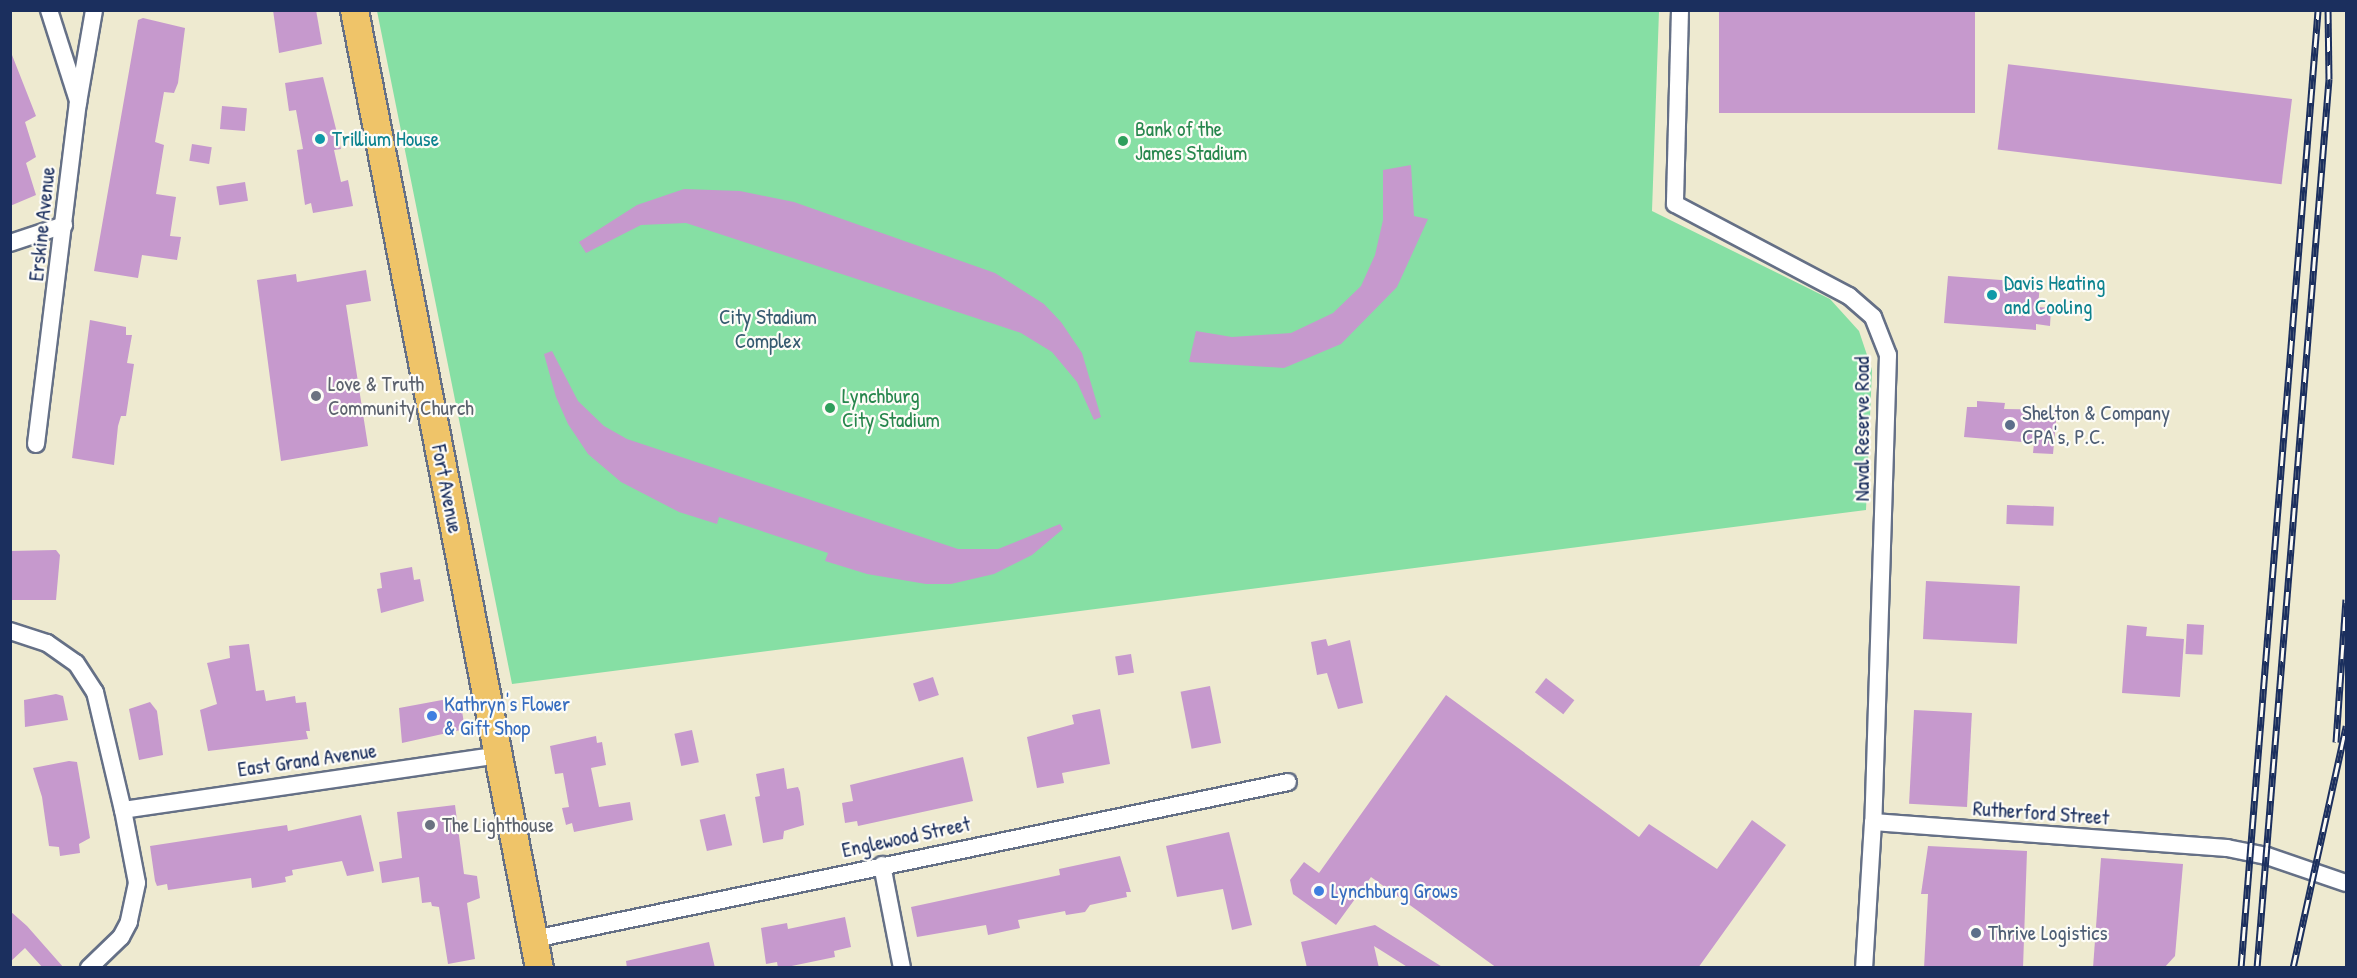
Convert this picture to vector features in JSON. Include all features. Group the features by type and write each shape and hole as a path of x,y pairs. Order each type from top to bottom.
{"main road":[{"name":"Fort Avenue","path":"354,10 539,968"}],"street":[{"path":"49,10 78,103"},
{"name":"Erskine Avenue","path":"36,444 78,103 94,10"},
{"name":"Naval Reserve Road","path":"1680,10 1675,204 1849,296 1873,317 1888,355 1873,822"},
{"path":"10,243 64,225"},
{"path":"10,631 47,643 76,663 95,692 123,810 137,883 129,922 121,937 89,968"},
{"name":"East Grand Avenue","path":"123,810 498,755"},
{"name":"Englewood Street","path":"534,939 882,864 1288,782"},
{"path":"1864,968 1873,822"},
{"name":"Rutherford Street","path":"1873,822 2227,848 2277,859 2346,883"},
{"path":"882,864 902,968"}],"green space":[{"name":"City Stadium Complex","path":"377,11 1659,11 1652,211 1830,299 1859,331 1872,370 1866,510 512,684"}],"building":[{"path":"273,10 316,10 322,44 279,53"},
{"path":"1719,10 1975,10 1975,113 1719,113"},
{"path":"143,18 185,28 178,83 174,93 164,92 155,142 164,145 156,194 176,197 170,236 181,237 177,260 142,255 138,278 94,271 138,20"},
{"path":"12,55 36,116 25,122 36,157 26,163 36,195 10,206"},
{"path":"2008,64 2292,99 2282,184 1998,150"},
{"path":"323,77 341,149 334,150 341,182 348,180 353,206 313,213 311,203 305,205 297,150 303,149 296,110 289,111 285,83"},
{"path":"222,106 247,108 245,131 220,129"},
{"path":"192,144 212,147 209,164 189,161"},
{"path":"1411,165 1414,216 1428,219 1397,287 1341,344 1284,368 1189,362 1196,331 1232,337 1291,333 1333,313 1361,286 1375,255 1383,220 1383,170"},
{"path":"245,182 248,201 219,205 216,187"},
{"path":"684,189 740,191 794,202 995,273 1044,304 1061,322 1082,353 1101,417 1094,420 1077,382 1052,352 1021,333 686,223 641,225 586,253 579,242 637,205"},
{"name":"Love & Truth Community Church","path":"366,270 371,301 346,305 368,446 281,461 257,280 296,274 297,282"},
{"name":"Davis Heating and Cooling","path":"1948,276 2040,283 2038,307 2051,308 2050,326 2036,324 2036,330 1944,323"},
{"path":"90,320 126,327 126,335 132,335 127,363 134,364 126,416 121,416 118,426 114,465 72,458"},
{"path":"552,351 578,401 604,426 627,439 958,549 998,549 1060,524 1063,529 1032,555 994,574 951,584 926,584 867,574 825,561 828,553 719,517 717,524 679,512 621,482 588,454 568,424 556,397 544,354"},
{"name":"Shelton & Company CPA's, P.C.","path":"1977,401 2005,403 2004,409 2057,410 2053,454 2033,453 2034,443 1964,437 1967,407 1977,407"},
{"path":"2007,505 2054,507 2053,526 2006,524"},
{"path":"56,550 60,555 56,600 10,600 10,551"},
{"path":"412,567 414,580 420,579 424,601 381,613 377,589 382,588 380,573"},
{"path":"1926,581 2020,586 2017,644 1923,639"},
{"path":"2187,624 2204,625 2202,655 2185,654"},
{"path":"2127,625 2147,627 2146,636 2184,639 2180,697 2122,693"},
{"path":"1326,639 1328,646 1350,640 1363,703 1338,709 1327,673 1317,675 1311,642"},
{"path":"249,644 256,691 264,690 266,701 295,696 296,703 306,702 310,731 306,731 308,739 208,751 200,710 217,704 207,663 230,658 229,646"},
{"path":"1131,654 1134,673 1118,675 1115,657"},
{"path":"933,677 939,695 919,702 913,683"},
{"path":"1546,678 1574,700 1563,714 1535,692"},
{"path":"1210,686 1221,743 1192,749 1181,692"},
{"path":"56,694 63,696 68,720 25,727 24,700"},
{"path":"1446,695 1639,837 1649,824 1717,869 1752,820 1786,845 1698,968 1497,968 1371,877 1336,925 1293,894 1290,880 1304,862 1319,873"},
{"name":"Kathryn's Flower & Gift Shop","path":"453,698 456,710 462,711 465,729 402,743 399,708"},
{"path":"150,702 157,711 163,755 139,760 129,709"},
{"path":"1100,709 1110,764 1062,773 1064,783 1037,788 1027,737 1074,724 1072,715"},
{"path":"1914,710 1972,713 1967,807 1909,804"},
{"path":"692,730 699,762 681,766 674,734"},
{"path":"596,736 597,743 602,742 606,765 591,768 599,807 630,802 633,820 574,832 572,823 566,825 562,808 569,807 563,773 555,774 550,746"},
{"path":"963,757 973,801 858,826 857,821 845,823 842,803 853,801 850,785"},
{"path":"69,761 77,762 90,838 79,844 80,853 60,856 59,847 49,846 42,797 33,768"},
{"path":"784,768 787,789 798,787 800,792 804,825 784,831 783,839 763,843 755,797 760,796 756,774"},
{"path":"455,805 464,874 477,876 480,898 467,903 475,959 448,964 439,907 432,906 431,902 422,903 419,877 382,883 379,862 402,858 397,812"},
{"path":"725,814 732,845 707,851 700,820"},
{"path":"361,815 374,871 347,876 342,861 292,870 293,875 285,877 286,882 252,888 251,878 168,890 167,884 157,886 155,881 150,846 287,825 288,831"},
{"path":"1229,832 1252,925 1232,930 1223,889 1177,897 1166,846"},
{"name":"Thrive Logistics","path":"1928,846 2027,851 2023,968 1924,968 1928,894 1921,894"},
{"path":"1120,856 1131,892 1126,892 1127,897 1090,905 1085,912 1066,915 1065,911 1018,920 1020,928 988,935 986,925 917,937 911,907 1060,875 1059,869"},
{"path":"2101,858 2183,864 2175,956 2164,968 2093,968"},
{"path":"10,911 27,926 64,968 43,968 25,948 10,962"},
{"path":"845,917 851,947 834,951 835,957 782,968 778,968 777,962 766,964 761,928 787,923 788,929"},
{"path":"1375,925 1444,968 1409,968 1374,946 1379,968 1307,968 1301,942"},
{"path":"709,942 715,968 627,968 626,961"}],"railway":[{"path":"2241,968 2318,10"},
{"path":"2257,968 2329,79 2328,10"},
{"path":"2336,742 2346,599"},
{"path":"2293,968 2346,726"}],"place":[{"name":"Trillium House","path":"320,139"},
{"name":"Bank of the James Stadium","path":"1123,141"},
{"name":"Davis Heating and Cooling","path":"1992,295"},
{"name":"Love & Truth Community Church","path":"316,396"},
{"name":"Lynchburg City Stadium","path":"830,408"},
{"name":"Shelton & Company CPA's, P.C.","path":"2010,425"},
{"name":"Kathryn's Flower & Gift Shop","path":"432,716"},
{"name":"The Lighthouse","path":"430,825"},
{"name":"Lynchburg Grows","path":"1319,891"},
{"name":"Thrive Logistics","path":"1976,933"}]}
